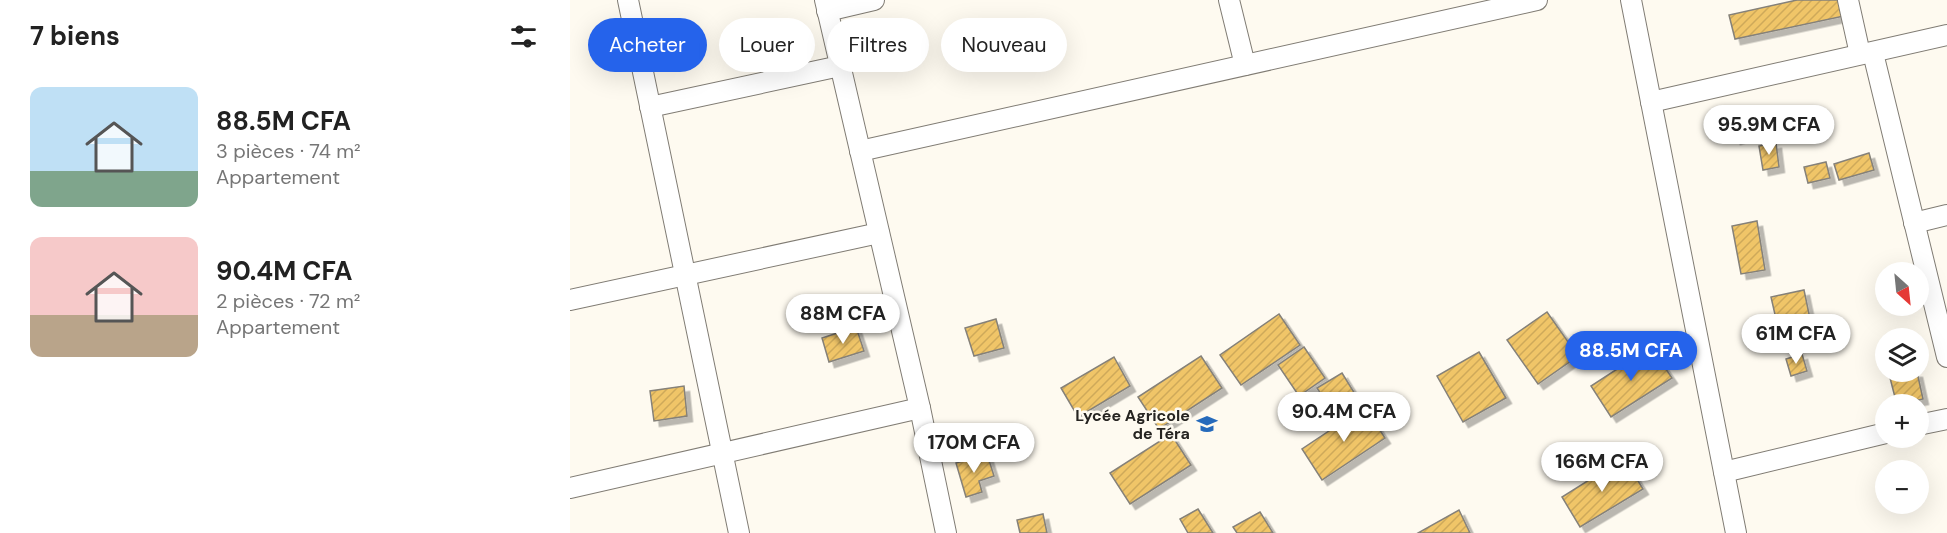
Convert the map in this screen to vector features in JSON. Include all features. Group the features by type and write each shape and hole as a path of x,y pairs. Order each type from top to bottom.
{"street":[{"path":"628,0 739,533"},
{"path":"826,5 874,0"},
{"path":"1229,0 1245,65"},
{"path":"860,151 1537,0"},
{"path":"1631,0 1736,533"},
{"path":"1848,0 1866,53 1914,223 1947,357"},
{"path":"1651,102 1947,35"},
{"path":"651,106 827,69"},
{"path":"841,72 920,408 946,533"},
{"path":"1914,223 1947,215"},
{"path":"570,300 879,233"},
{"path":"570,488 920,408"},
{"path":"1929,423 1947,419"},
{"path":"1724,472 1875,436"}],"building":[{"path":"1797,0 1840,0 1844,16 1735,39 1729,15"},
{"path":"1745,113 1752,133 1735,139 1728,119"},
{"path":"1776,143 1779,167 1763,170 1759,146"},
{"path":"1869,153 1874,170 1839,180 1834,164"},
{"path":"1826,162 1830,178 1808,183 1804,167"},
{"path":"1757,221 1765,270 1741,274 1732,226"},
{"path":"1804,290 1814,338 1782,345 1771,297"},
{"path":"1547,312 1578,356 1538,384 1507,340"},
{"path":"1279,314 1300,345 1241,385 1220,355"},
{"path":"996,319 1004,348 974,356 965,328"},
{"path":"856,327 864,351 829,362 822,338"},
{"path":"1304,347 1325,378 1299,396 1278,365"},
{"path":"1651,347 1672,378 1611,417 1591,386"},
{"path":"1479,352 1506,398 1463,422 1437,376"},
{"path":"1802,354 1807,371 1791,376 1786,359"},
{"path":"1201,356 1222,388 1159,429 1138,397"},
{"path":"1114,357 1130,386 1078,417 1061,388"},
{"path":"1342,373 1363,407 1339,422 1317,388"},
{"path":"1891,382 1919,382 1922,394 1894,394"},
{"path":"684,386 687,416 654,421 650,391"},
{"path":"1365,407 1385,438 1322,480 1302,449"},
{"path":"1171,434 1191,465 1130,504 1110,473"},
{"path":"987,454 994,476 979,481 982,492 966,497 956,463"},
{"path":"1624,458 1643,489 1580,527 1562,497"},
{"path":"1198,509 1213,533 1188,533 1180,519"},
{"path":"1459,510 1470,533 1418,533"},
{"path":"1260,512 1273,533 1237,533 1233,527"},
{"path":"1043,514 1047,533 1020,533 1017,520"}],"place":[{"name":"Lycée Agricole de Téra","path":"1207,424"}]}
